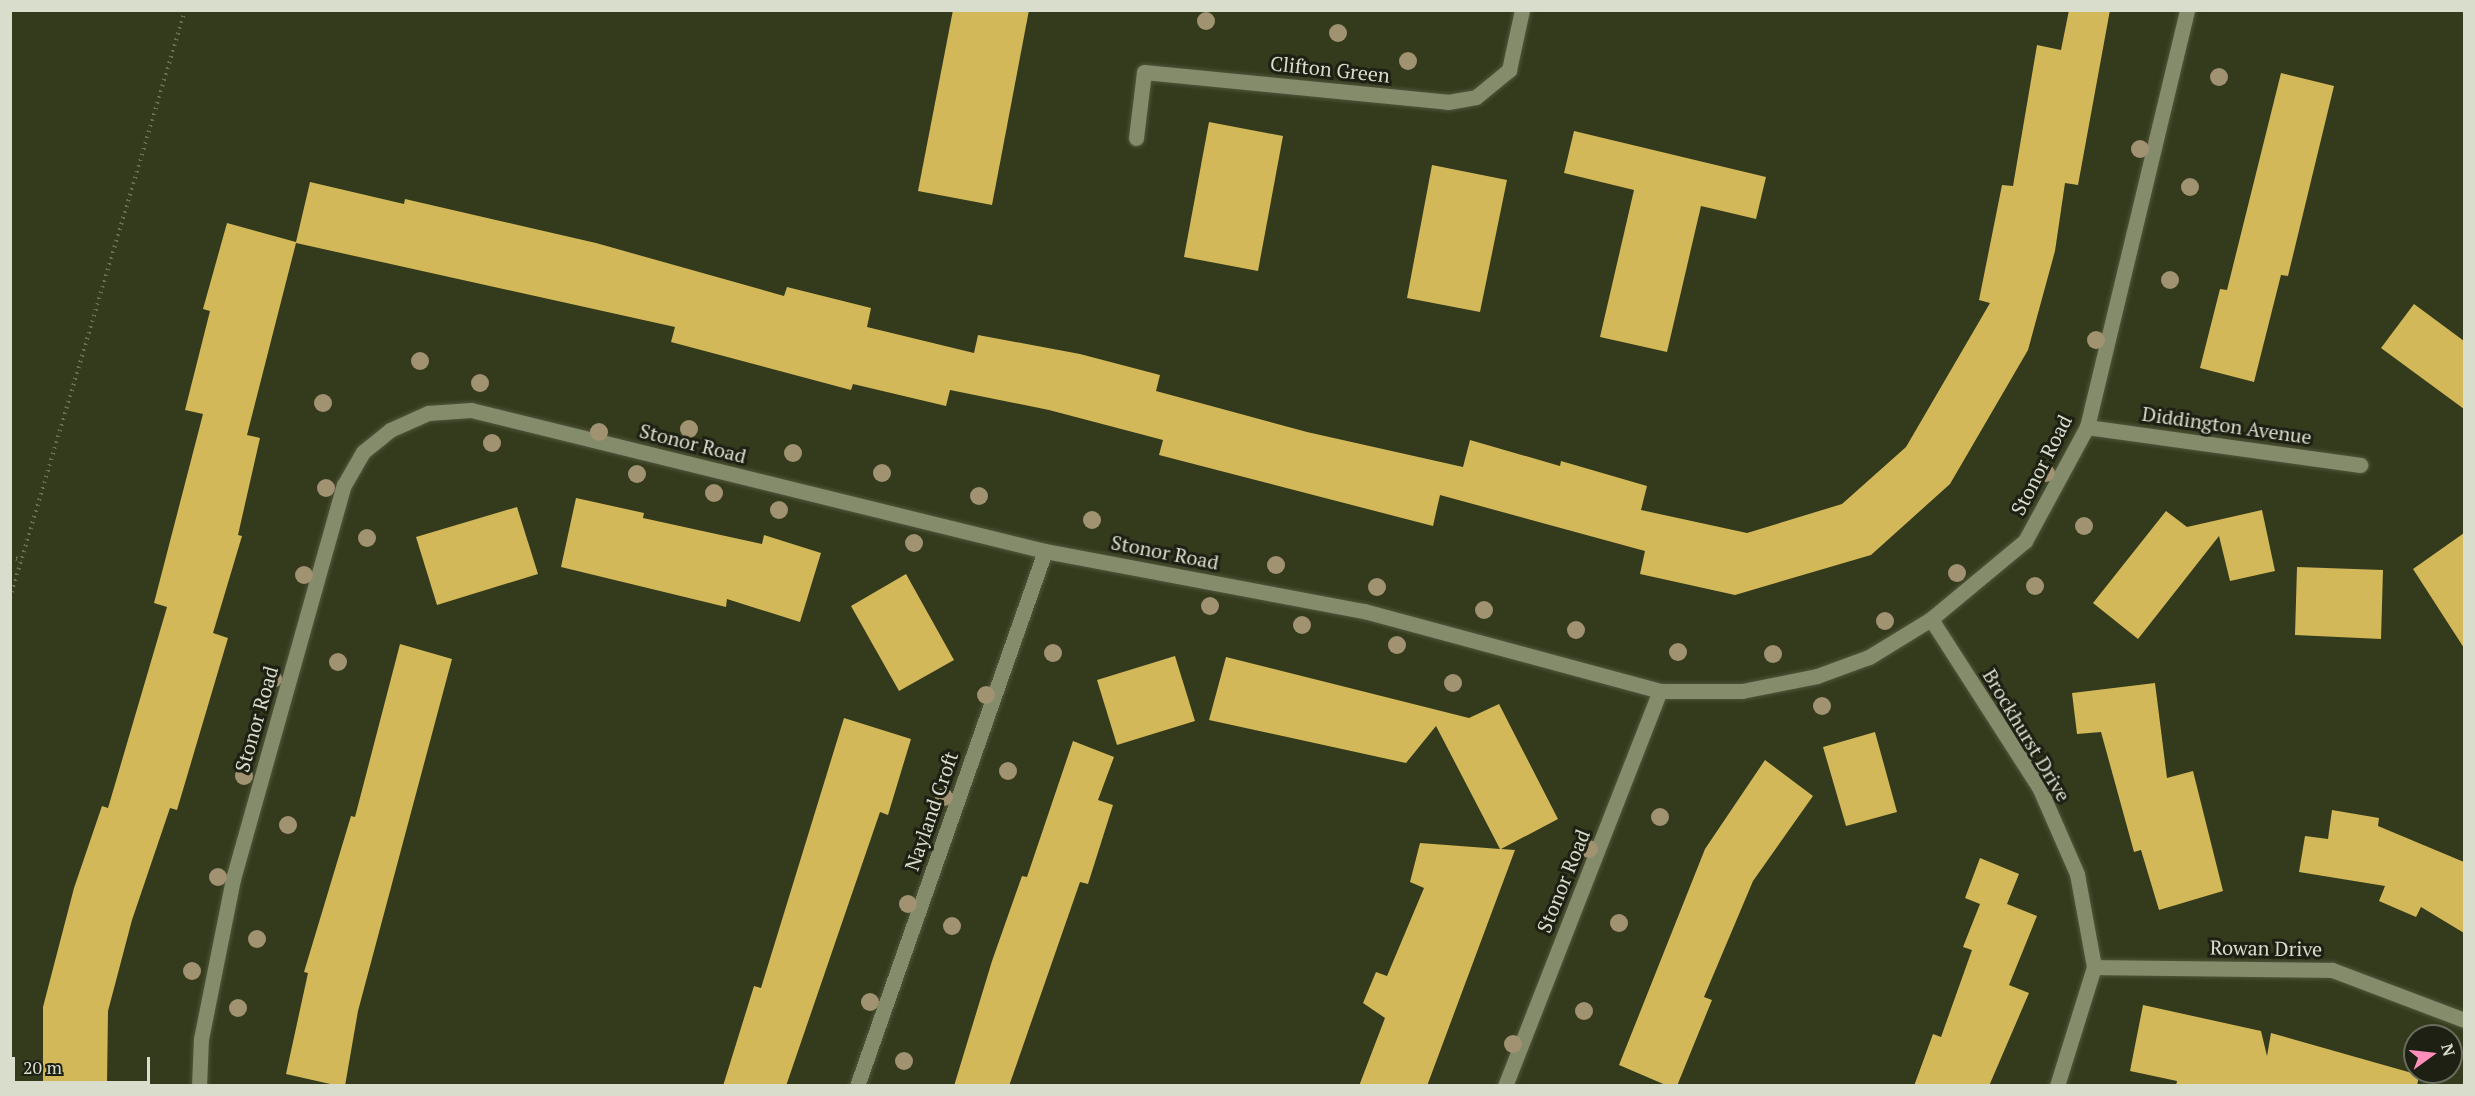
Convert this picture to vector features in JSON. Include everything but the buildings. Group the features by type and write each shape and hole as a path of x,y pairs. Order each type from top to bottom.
{"street":[{"name":"Clifton Green","path":"1136,138 1144,72 1448,102 1476,97 1509,70 1522,10"},
{"name":"Stonor Road","path":"199,1086 201,1039 233,879 344,486 363,452 390,430 428,413 471,410 1045,551 1364,611 1660,691 1742,691 1817,676 1869,657 1931,619 2025,541 2087,426 2187,10"},
{"name":"Diddington Avenue","path":"2087,426 2360,465"},
{"name":"Nayland Croft","path":"856,1086 1045,551"},
{"name":"Brockhurst Drive","path":"1931,619 2039,787 2077,874 2094,967 2056,1086"},
{"name":"Stonor Road","path":"1505,1086 1660,691"},
{"name":"Rowan Drive","path":"2094,967 2332,970 2464,1020"}],"path":[{"path":"10,598 185,10"},
{"path":"10,557 22,560"}]}
